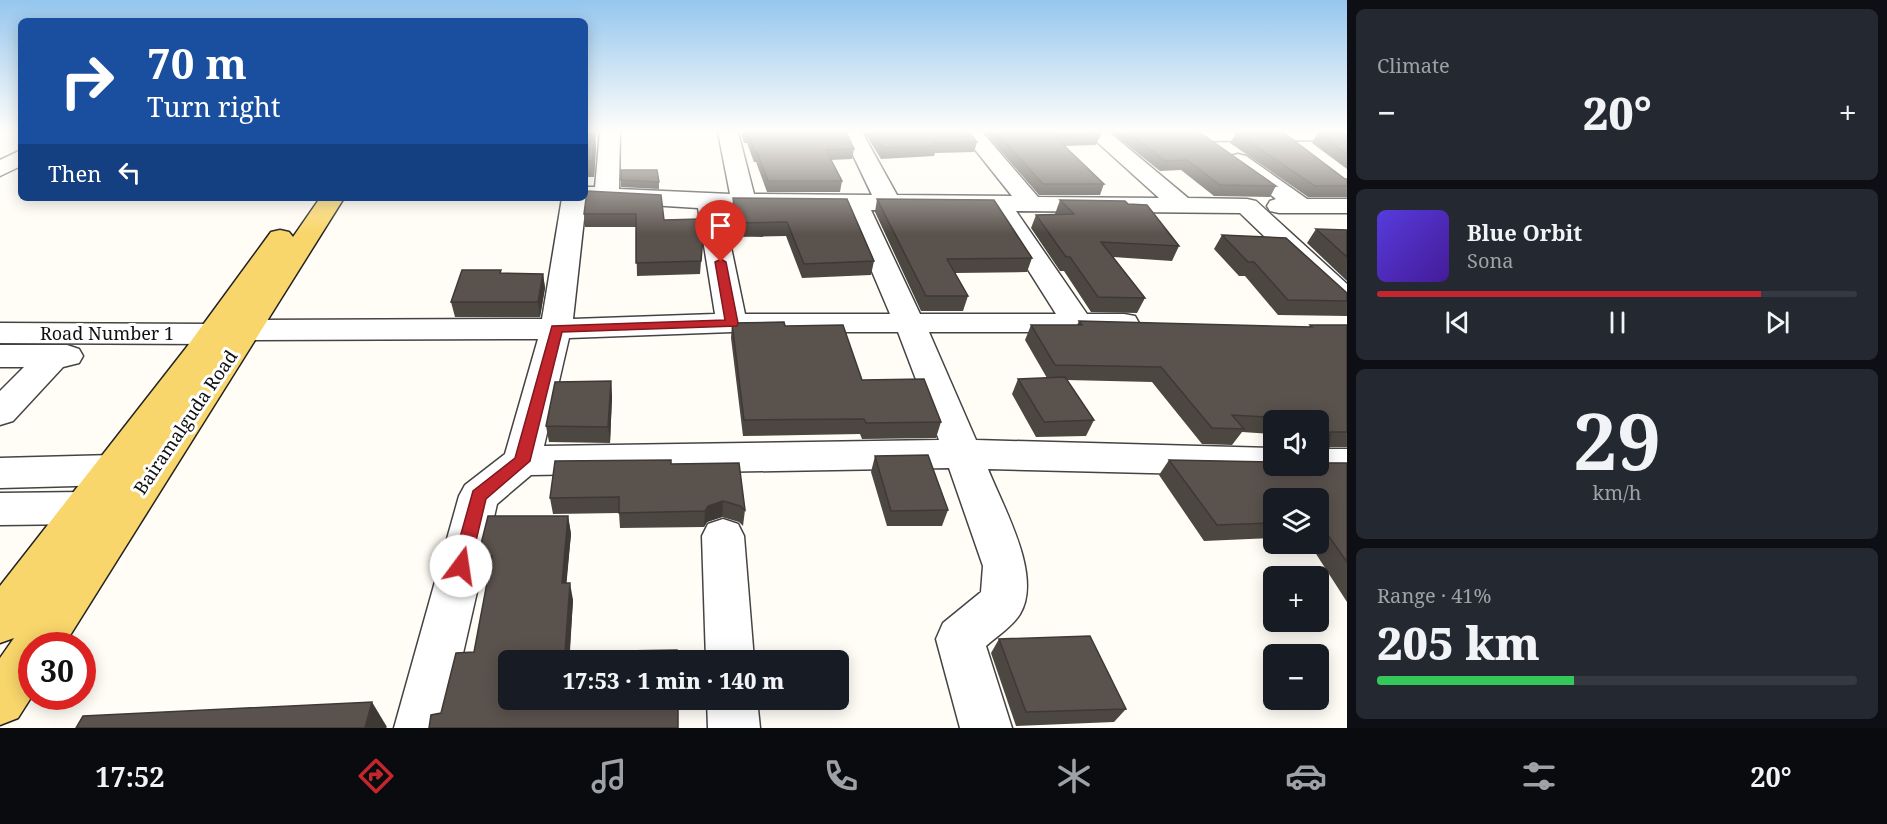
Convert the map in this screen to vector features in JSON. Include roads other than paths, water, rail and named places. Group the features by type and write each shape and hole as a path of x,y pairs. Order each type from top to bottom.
{"main road":[{"name":"Bairamalguda Road","path":"45,632 219,340 307,201"},
{"name":"Bairamalguda Road","path":"0,622 113,470 330,201"},
{"path":"0,700 18,674"}],"street":[{"path":"602,166 596,195 710,201 1347,206"},
{"path":"736,166 744,201"},
{"path":"869,166 888,202"},
{"path":"998,166 1030,204"},
{"path":"1136,166 1183,206"},
{"path":"1244,166 1300,205"},
{"path":"420,728 479,496 522,461 556,329 574,201"},
{"path":"710,201 732,323"},
{"path":"855,202 909,322 963,454 1005,566 1003,602 960,639 986,728"},
{"path":"998,203 1077,322"},
{"path":"1247,207 1344,310"},
{"path":"0,356 54,356 219,340 732,323 1077,322 1160,324"},
{"name":"Road Number 1","path":"0,333 219,340"},
{"path":"0,412 54,356"},
{"path":"522,461 963,454 1263,462"},
{"path":"1329,463 1347,464"},
{"path":"0,472 113,470"},
{"path":"0,509 84,508"},
{"path":"723,536 729,650"},
{"path":"733,710 734,728"}]}
